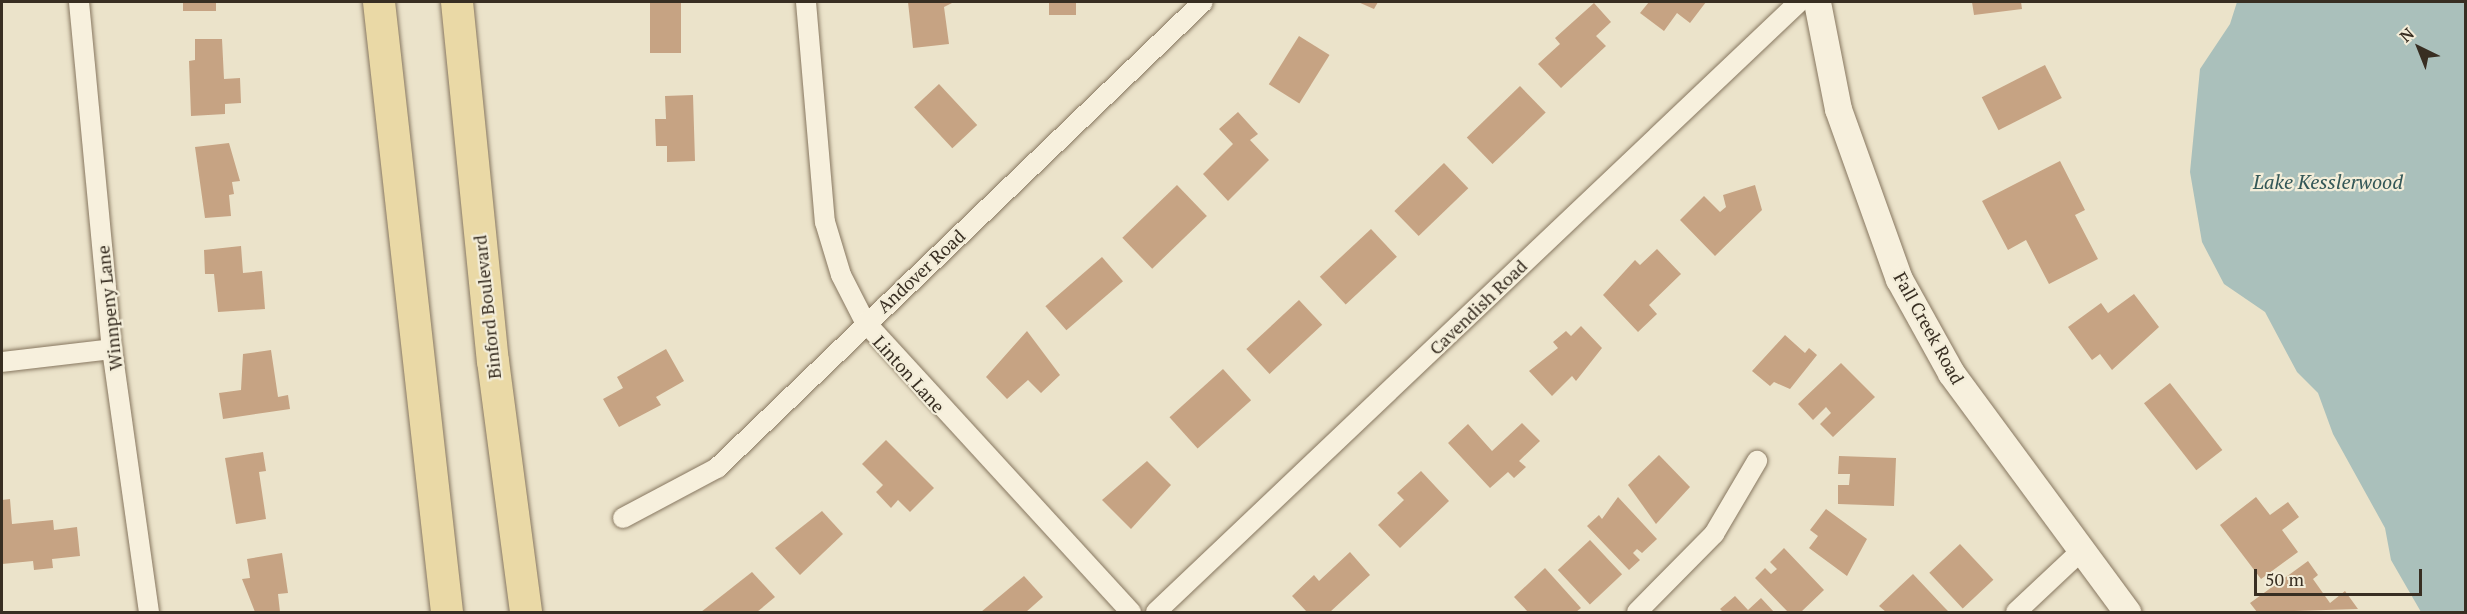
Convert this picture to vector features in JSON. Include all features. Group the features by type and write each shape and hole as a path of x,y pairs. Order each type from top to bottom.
{"main road":[{"path":"379,2 447,612"},
{"name":"Binford Boulevard","path":"457,2 493,361 526,612"},
{"name":"Fall Creek Road","path":"1817,2 1838,109 1899,279 1951,373 2127,612"}],"street":[{"name":"Winnpeny Lane","path":"79,2 112,349 148,612"},
{"name":"Linton Lane","path":"806,2 825,222 838,268 865,322 1131,612"},
{"name":"Andover Road","path":"623,518 717,468 865,322 1203,2"},
{"name":"Cavendish Road","path":"1156,612 1799,2"},
{"path":"2,362 112,349"},
{"path":"1637,612 1714,534 1757,461"},
{"path":"2016,612 2081,550"}],"water":[{"name":"Lake Kesslerwood","path":"2237,2 2465,2 2465,612 2421,612 2391,560 2385,528 2333,434 2318,393 2297,372 2265,312 2224,284 2202,242 2190,172 2200,69 2230,24"}],"building":[{"path":"183,2 216,2 216,11 183,11"},
{"path":"650,2 681,2 681,53 650,53"},
{"path":"908,2 954,2 944,7 949,44 913,48"},
{"path":"1049,2 1076,2 1076,15 1049,15"},
{"path":"1358,2 1378,2 1374,9"},
{"path":"1649,2 1706,2 1690,23 1677,13 1664,31 1640,13"},
{"path":"1972,2 2021,2 2022,9 1974,15"},
{"path":"1594,3 1611,22 1596,36 1606,46 1561,88 1538,64 1560,44 1555,38"},
{"path":"1299,36 1330,55 1299,103 1269,84"},
{"path":"195,39 222,39 224,79 240,78 241,103 225,104 225,114 191,116 189,61 195,60"},
{"path":"2045,65 2062,98 1999,130 1982,97"},
{"path":"939,84 977,125 952,148 914,107"},
{"path":"1520,86 1546,113 1492,164 1467,137"},
{"path":"693,95 695,161 667,162 667,146 656,146 655,119 666,119 665,96"},
{"path":"1238,112 1258,134 1250,140 1269,160 1228,201 1203,174 1233,144 1219,129"},
{"path":"229,143 240,181 232,182 234,194 229,195 231,216 205,218 195,147"},
{"path":"2060,161 2085,210 2075,215 2098,259 2049,284 2026,240 2008,250 1982,201"},
{"path":"1444,163 1468,188 1419,236 1394,211"},
{"path":"1177,185 1207,216 1152,269 1122,238"},
{"path":"1755,185 1762,210 1715,256 1680,220 1704,196 1720,212 1726,207 1723,195"},
{"path":"1371,229 1397,257 1346,305 1320,277"},
{"path":"241,246 243,273 262,271 265,309 218,312 214,274 205,274 204,250"},
{"path":"1657,249 1681,274 1649,305 1657,314 1638,332 1603,295 1635,260 1640,265"},
{"path":"1102,257 1123,281 1066,330 1045,306"},
{"path":"2134,294 2159,327 2112,370 2100,354 2092,360 2068,327 2101,303 2108,313"},
{"path":"1299,300 1322,325 1270,374 1246,349"},
{"path":"1581,326 1602,348 1576,381 1572,376 1552,396 1529,371 1558,348 1553,342 1566,331 1571,336"},
{"path":"1027,331 1060,375 1041,393 1028,380 1007,399 986,377"},
{"path":"1785,335 1805,353 1809,348 1817,355 1790,389 1774,382 1770,386 1752,371"},
{"path":"666,349 684,381 656,397 661,405 619,427 603,399 623,388 617,377"},
{"path":"271,350 278,397 288,395 290,409 223,419 219,393 241,390 243,354"},
{"path":"1841,363 1875,397 1833,437 1820,424 1831,413 1826,407 1813,420 1798,404"},
{"path":"1223,369 1251,400 1198,448 1169,417"},
{"path":"2170,383 2222,450 2196,470 2144,403"},
{"path":"1522,423 1540,441 1519,461 1526,467 1514,478 1508,472 1490,488 1448,443 1468,424 1492,451"},
{"path":"886,440 934,488 910,512 898,500 891,508 876,492 883,485 862,464"},
{"path":"263,452 266,471 259,472 266,519 236,524 225,458"},
{"path":"1659,455 1690,487 1656,524 1628,485"},
{"path":"1839,456 1896,458 1894,506 1838,504 1838,485 1849,485 1850,474 1838,474"},
{"path":"1147,461 1171,485 1131,529 1102,500"},
{"path":"1421,471 1449,501 1400,548 1378,525 1404,500 1397,493"},
{"path":"1618,497 1657,539 1642,553 1637,549 1633,553 1640,560 1629,570 1587,526 1599,515 1602,519"},
{"path":"2256,497 2270,515 2288,502 2299,517 2282,530 2298,552 2261,579 2220,525"},
{"path":"10,499 12,524 53,520 54,530 77,527 80,556 52,559 53,568 34,570 33,561 2,564 2,500"},
{"path":"1826,509 1867,539 1847,576 1809,548 1818,536 1810,530"},
{"path":"822,511 843,534 800,575 775,548"},
{"path":"1590,540 1622,574 1590,604 1558,570"},
{"path":"1960,544 1993,580 1963,608 1929,573"},
{"path":"1784,548 1824,590 1801,612 1788,612 1755,578 1765,568 1771,574 1777,569 1770,562"},
{"path":"1350,552 1370,575 1330,612 1307,612 1292,596 1314,575 1319,581"},
{"path":"282,553 288,593 278,594 280,612 255,612 242,579 250,578 247,559"},
{"path":"2308,561 2318,575 2313,579 2330,603 2345,591 2358,609 2257,612 2250,603"},
{"path":"1545,568 1581,608 1576,612 1528,612 1514,597"},
{"path":"752,572 775,597 757,612 701,612"},
{"path":"1913,574 1949,612 1886,612 1879,606"},
{"path":"1024,576 1043,597 1026,612 981,612"},
{"path":"1735,596 1748,610 1761,598 1774,612 1723,612 1720,609"}]}
